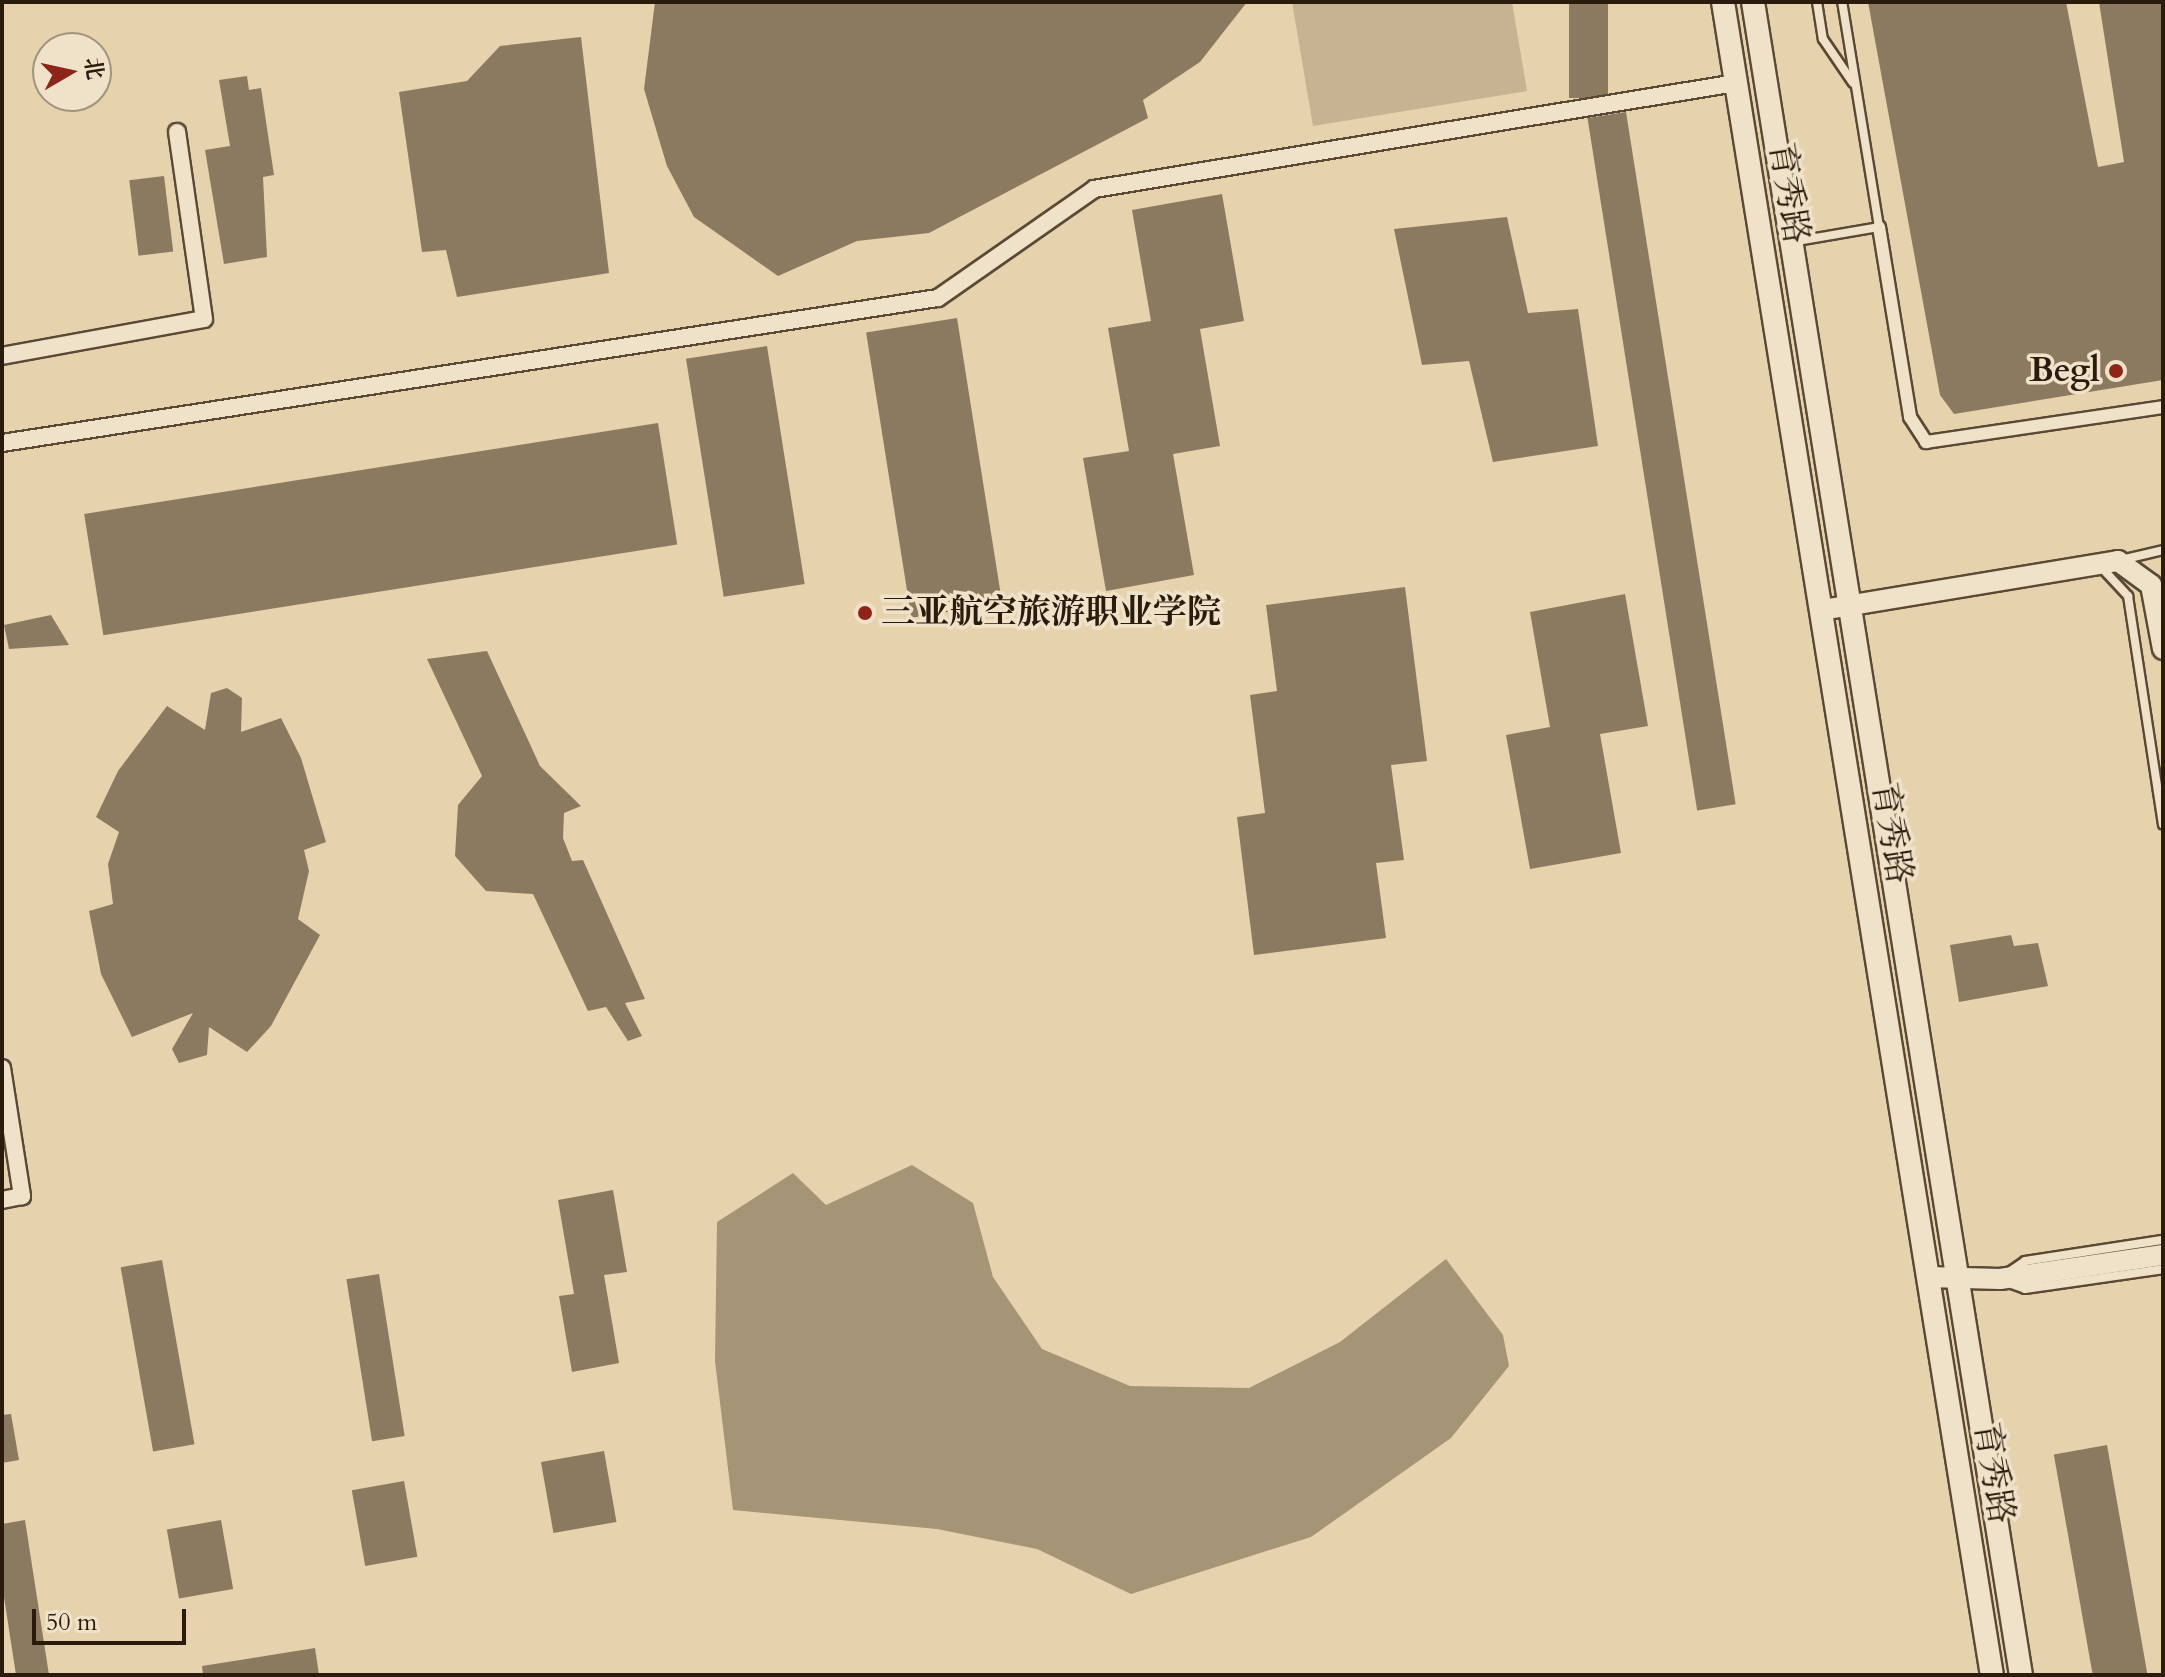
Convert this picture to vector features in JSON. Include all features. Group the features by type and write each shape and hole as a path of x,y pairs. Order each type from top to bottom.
{"main road":[{"name":"育秀路","path":"1723,2 1992,1675"},
{"name":"育秀路","path":"1753,2 2021,1675"}],"street":[{"path":"2,443 938,298 1094,189 1736,83"},
{"path":"2,356 204,319 177,132"},
{"path":"1879,227 1910,417 1926,442 2163,407"},
{"path":"1822,610 2118,561 2151,585 2163,649"},
{"path":"2,1068 22,1196 2,1200"},
{"path":"1928,1277 2000,1279 2163,1255"}],"lane":[{"path":"1817,2 1823,39 1856,87"},
{"path":"1791,242 1879,227 1842,2"},
{"path":"2118,561 2163,550"},
{"path":"2149,555 2163,563"},
{"path":"2095,565 2117,576 2128,596 2163,824"},
{"path":"2000,1279 2025,1261 2163,1240"},
{"path":"2000,1279 2025,1289 2163,1269"}],"shaded area":[{"path":"1292,2 1512,2 1527,91 1313,126"},
{"path":"912,1165 973,1203 993,1277 1042,1349 1130,1386 1249,1388 1340,1342 1446,1259 1503,1335 1509,1366 1451,1438 1311,1537 1131,1594 1037,1549 937,1529 733,1510 715,1361 717,1222 793,1173 826,1205"}],"building":[{"path":"655,2 1247,2 1200,62 1143,100 1148,118 929,233 857,241 778,276 694,217 667,166 644,89"},
{"path":"1569,2 1608,2 1608,98 1569,98"},
{"path":"1868,2 2066,2 2098,167 2124,162 2099,2 2163,2 2163,380 1954,414 1940,395"},
{"path":"581,37 609,273 457,297 446,250 422,252 399,92 467,81 500,46"},
{"path":"247,76 249,90 261,88 274,175 263,177 267,257 224,264 205,150 230,146 219,80"},
{"path":"1626,112 1736,804 1697,810 1587,118"},
{"path":"164,176 173,251 139,256 129,180"},
{"path":"1222,194 1244,321 1200,329 1220,446 1173,454 1194,575 1106,591 1083,458 1129,451 1108,328 1151,321 1132,210"},
{"path":"1507,217 1528,313 1578,309 1598,446 1493,462 1469,361 1422,365 1394,229"},
{"path":"957,318 1002,603 911,618 866,332"},
{"path":"767,346 805,584 724,597 686,359"},
{"path":"658,423 677,544 103,635 84,514"},
{"path":"1405,587 1427,761 1391,765 1404,860 1376,863 1386,938 1254,955 1237,817 1265,813 1250,695 1277,691 1266,605"},
{"path":"1625,594 1648,726 1600,734 1621,853 1530,869 1506,735 1550,727 1530,612"},
{"path":"51,615 69,645 9,649 4,625"},
{"path":"487,651 540,766 581,806 564,813 563,838 572,861 583,860 645,999 625,1003 642,1036 628,1041 606,1007 588,1011 533,894 486,891 455,856 458,805 482,776 427,659"},
{"path":"227,688 242,698 241,732 281,718 301,758 326,842 304,850 309,871 298,919 320,935 271,1026 247,1052 209,1027 207,1055 179,1063 172,1049 193,1013 132,1037 101,974 89,911 113,904 108,864 119,832 96,817 118,771 167,706 205,730 211,693"},
{"path":"2011,935 2014,946 2038,943 2048,986 1959,1002 1950,945"},
{"path":"613,1190 627,1272 604,1275 619,1363 572,1372 559,1296 574,1294 558,1200"},
{"path":"162,1260 194,1444 153,1451 121,1267"},
{"path":"379,1274 405,1436 372,1441 346,1279"},
{"path":"11,1414 19,1460 2,1463 2,1415"},
{"path":"2107,1445 2147,1674 2093,1675 2054,1454"},
{"path":"604,1451 617,1522 553,1533 541,1462"},
{"path":"404,1481 417,1557 365,1566 352,1490"},
{"path":"25,1520 49,1675 16,1675 2,1584 2,1524"},
{"path":"221,1520 233,1589 179,1598 167,1530"},
{"path":"315,1648 319,1675 203,1675 202,1666"}],"place":[{"name":"Begl","path":"2116,371"},
{"name":"三亚航空旅游职业学院","path":"865,613"}]}
